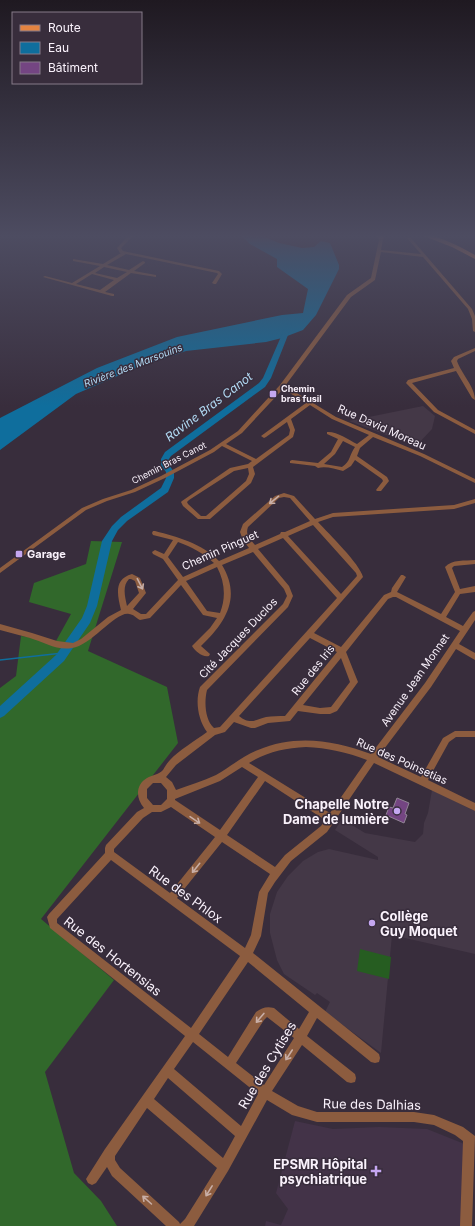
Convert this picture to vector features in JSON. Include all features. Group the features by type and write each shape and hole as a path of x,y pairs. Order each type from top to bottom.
{"street":[{"path":"102,292 112,295"},
{"name":"Chemin Bras Canot","path":"0,571 84,509 105,500 133,491 163,477 222,444 252,421 282,386 349,296 354,292"},
{"path":"456,292 472,309 475,331"},
{"path":"475,349 455,359 454,362 475,398"},
{"path":"457,369 410,381 409,383 436,411 475,432"},
{"name":"Rue David Moreau","path":"282,386 311,402 334,418 373,434 475,481"},
{"path":"264,436 311,402"},
{"path":"250,466 252,474 249,482 208,518 200,518 184,505 185,501 232,469 250,466 292,436 293,428 288,419"},
{"path":"329,433 358,446"},
{"path":"292,462 342,469 349,464 354,457 354,451 358,446 373,434"},
{"path":"318,466 333,453 342,438"},
{"path":"222,444 256,461"},
{"path":"354,457 385,478 386,481 379,490"},
{"name":"Cité Jacques Duclos","path":"157,780 166,772 173,762 213,732 222,730 360,577 359,572 292,497 284,495 277,497 243,528 244,538 287,588 290,596 286,605 203,689 201,702 207,727 213,732"},
{"name":"Chemin Pinguet","path":"126,611 131,611 140,617 148,616 182,580 313,521 333,516 454,507 475,501"},
{"path":"155,533 177,539 202,550 218,563 226,580 228,597 222,616 217,625 196,646 206,654"},
{"path":"283,534 340,598"},
{"path":"165,557 177,539"},
{"path":"155,552 165,557 205,612 222,616"},
{"path":"458,592 448,567 453,564 475,562"},
{"path":"0,628 36,636 56,645 75,645 82,642 101,626 126,611 143,593 140,582 132,576 126,578 123,582 121,595 126,611"},
{"name":"Rue des Iris","path":"234,716 246,724 255,725 267,720 285,720 386,597 394,594 394,590 403,577"},
{"path":"442,618 458,592 475,589"},
{"path":"394,594 397,594 464,630"},
{"name":"Avenue Jean Monnet","path":"247,955 256,936 264,892 276,873 288,858 324,830 373,758 428,685 475,614"},
{"path":"297,707 331,711 354,682 342,652 309,634"},
{"path":"454,645 475,657"},
{"path":"422,782 446,740 450,736 462,733 475,734"},
{"name":"Rue des Poinsetias","path":"170,792 199,786 215,779 252,756 268,750 287,745 308,743 344,747 373,758 475,807"},
{"path":"243,763 331,819"},
{"path":"110,854 109,848 140,815 151,808 160,808 170,792 166,772"},
{"path":"171,899 220,837 264,776"},
{"path":"140,815 143,802 141,795 144,788 149,783 157,780 220,837 276,873"},
{"path":"143,802 151,808"},
{"name":"Rue des Phlox","path":"110,854 247,955 375,1058"},
{"name":"Rue des Hortensias","path":"110,854 55,914 52,918 53,925 192,1035"},
{"path":"92,1179 247,955"},
{"name":"Rue des Cytises","path":"185,1226 189,1223 224,1167 265,1093 316,1010"},
{"path":"229,1064 260,1016 266,1012 273,1013 300,1038 351,1078"},
{"name":"Rue des Dalhias","path":"192,1035 265,1093 296,1111 317,1117 414,1117 434,1120 448,1125 472,1141"},
{"path":"167,1070 242,1134"},
{"path":"146,1100 224,1167"},
{"path":"466,1226 472,1141"},
{"path":"109,1153 110,1162 116,1172 175,1226"}],"shaded area":[{"path":"423,406 435,416 432,429 416,446 349,421"},
{"name":"Collège Guy Moquet","path":"432,790 475,811 475,954 392,935 381,1053 325,1012 330,1002 317,993 315,995 284,974 277,960 270,933 270,914 277,892 288,876 303,861 318,852 329,849 378,860 378,857 335,830 342,819 365,833 415,842 423,834 424,823 428,813"},
{"name":"EPSMR Hôpital psychiatrique","path":"295,1121 333,1129 379,1127 427,1129 462,1143 471,1150 467,1226 265,1226 266,1221 281,1225 288,1209 276,1193"}],"green space":[{"path":"91,541 122,542 88,651 167,687 178,743 41,919 114,980 45,1072 74,1173 101,1201 117,1226 0,1226 0,688 16,676 21,636 56,641 71,614 29,602 34,583 86,564"},
{"path":"360,949 391,957 389,979 357,971"}],"water":[{"name":"Rivière des Marsouins","path":"307,292 327,292 316,315 303,330 266,342 186,351 136,368 76,394 0,450 0,418 97,368 177,337 282,315 303,313"}],"building":[{"name":"Chapelle Notre Dame de lumière","path":"397,798 409,803 405,814 407,815 404,823 386,815 389,807 393,808"}],"waterway":[{"name":"Ravine Bras Canot","path":"0,713 60,658 86,620 92,606 107,541 115,528 124,519 165,490 170,478 170,472 165,465 165,459 168,454 262,385 267,378 289,325"},
{"path":"0,660 63,653"}],"place":[{"name":"Chemin bras fusil","path":"273,394"},
{"name":"Garage","path":"19,554"},
{"name":"Chapelle Notre Dame de lumière","path":"397,811"},
{"name":"Collège Guy Moquet","path":"372,923"},
{"name":"EPSMR Hôpital psychiatrique","path":"376,1171"}]}
